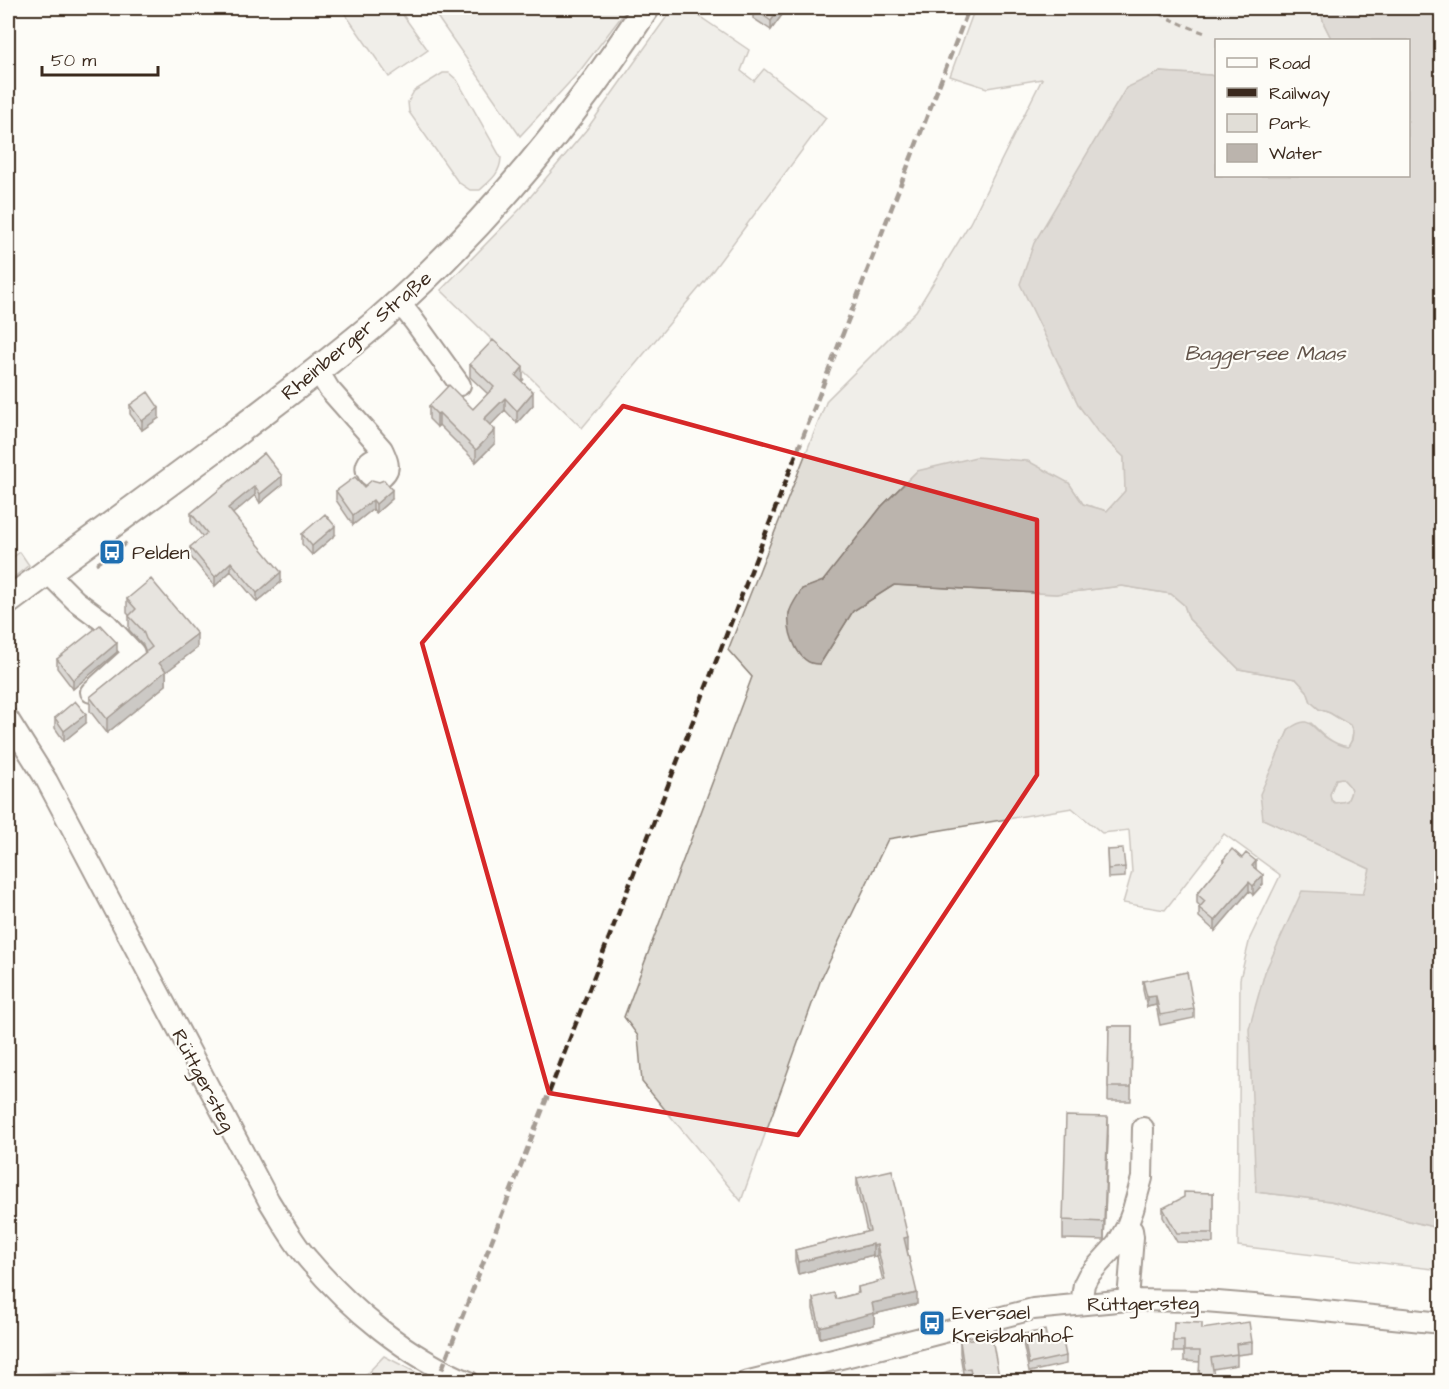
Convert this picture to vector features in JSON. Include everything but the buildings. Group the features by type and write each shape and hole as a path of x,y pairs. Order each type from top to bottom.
{"main road":[{"name":"Rheinberger Straße","path":"8,601 318,371 399,302 452,252 504,197 597,79 646,8"}],"street":[{"path":"399,302 460,386"},
{"path":"318,371 329,389 382,449 386,459"},
{"path":"47,572 76,600 107,624 134,653 91,692"},
{"name":"Rüttgersteg","path":"8,719 47,781 269,1202 306,1257 351,1305 403,1347 459,1380"},
{"path":"1081,1304 1084,1284 1088,1276 1117,1244 1127,1226 1142,1178 1143,1128"},
{"path":"1127,1226 1132,1230 1133,1237 1128,1300"},
{"name":"Rüttgersteg","path":"745,1382 1033,1309 1128,1300 1205,1301 1442,1323"}],"path":[{"path":"1151,8 1181,25 1205,33"}],"highlighted area":[{"path":"623,406 1037,520 1037,775 798,1135 549,1093 422,643"}],"green space":[{"path":"341,8 398,8 428,50 389,77"},
{"path":"431,8 628,8 579,72 520,136"},
{"path":"673,8 687,8 749,50 741,71 754,81 764,69 826,118 705,281 582,428 441,290 521,208 587,129"},
{"path":"975,8 1320,8 1324,24 1332,39 1215,39 1215,77 1160,72 1097,431 1124,457 1125,491 1107,511 1083,504 1069,483 917,471 882,506 823,582 802,589 789,613 791,631 820,664 853,611 894,585 1056,594 1122,586 1171,594 1184,605 1189,619 1239,669 1296,679 1307,691 1311,702 1319,709 1350,725 1352,736 1348,747 1332,741 1311,723 1289,729 1277,757 1263,819 1370,869 1364,894 1256,1192 1331,1201 1441,1229 1441,1270 1238,1246 1240,979 1250,938 1280,876 1224,834 1165,910 1123,903 1132,872 1129,830 1102,833 1072,808 888,839 821,979 741,1201 642,1082 638,1036 624,1017 752,677 728,650 827,400 916,311 970,223 1042,79 987,88 950,76"},
{"path":"443,73 449,73 457,80 501,158 497,173 480,190 470,190 458,182 409,112 408,102 414,91"},
{"path":"20,552 29,565 8,582 8,561"},
{"path":"1342,778 1351,791 1347,801 1335,803 1331,800 1330,794 1336,779"},
{"path":"384,1356 423,1376 421,1381 360,1381"}],"water":[{"name":"Baggersee Maas","path":"1320,8 1441,8 1441,1229 1331,1201 1256,1192 1249,1029 1265,972 1302,891 1363,894 1370,869 1263,819 1260,794 1289,729 1301,722 1306,722 1330,741 1348,747 1353,732 1350,725 1319,709 1311,702 1307,691 1296,679 1239,669 1189,619 1184,605 1171,594 1122,586 1056,594 894,585 853,611 820,664 806,660 800,654 792,639 789,622 791,608 802,589 823,581 882,506 917,471 976,457 1028,461 1069,483 1083,504 1107,511 1125,491 1124,457 1097,431 1079,406 1020,284 1034,243 1126,88 1160,72 1215,77 1215,177 1410,177 1410,39 1332,39 1324,24","holes":["1342,778 1349,786 1350,794 1347,801 1335,803 1331,800 1330,794 1336,779"]},
{"path":"71,1371 111,1381 8,1381 8,1376"}],"railway":[{"path":"437,1382 969,8"}],"place":[{"name":"Pelden","path":"112,552"},
{"name":"Eversael Kreisbahnhof","path":"932,1323"}]}
